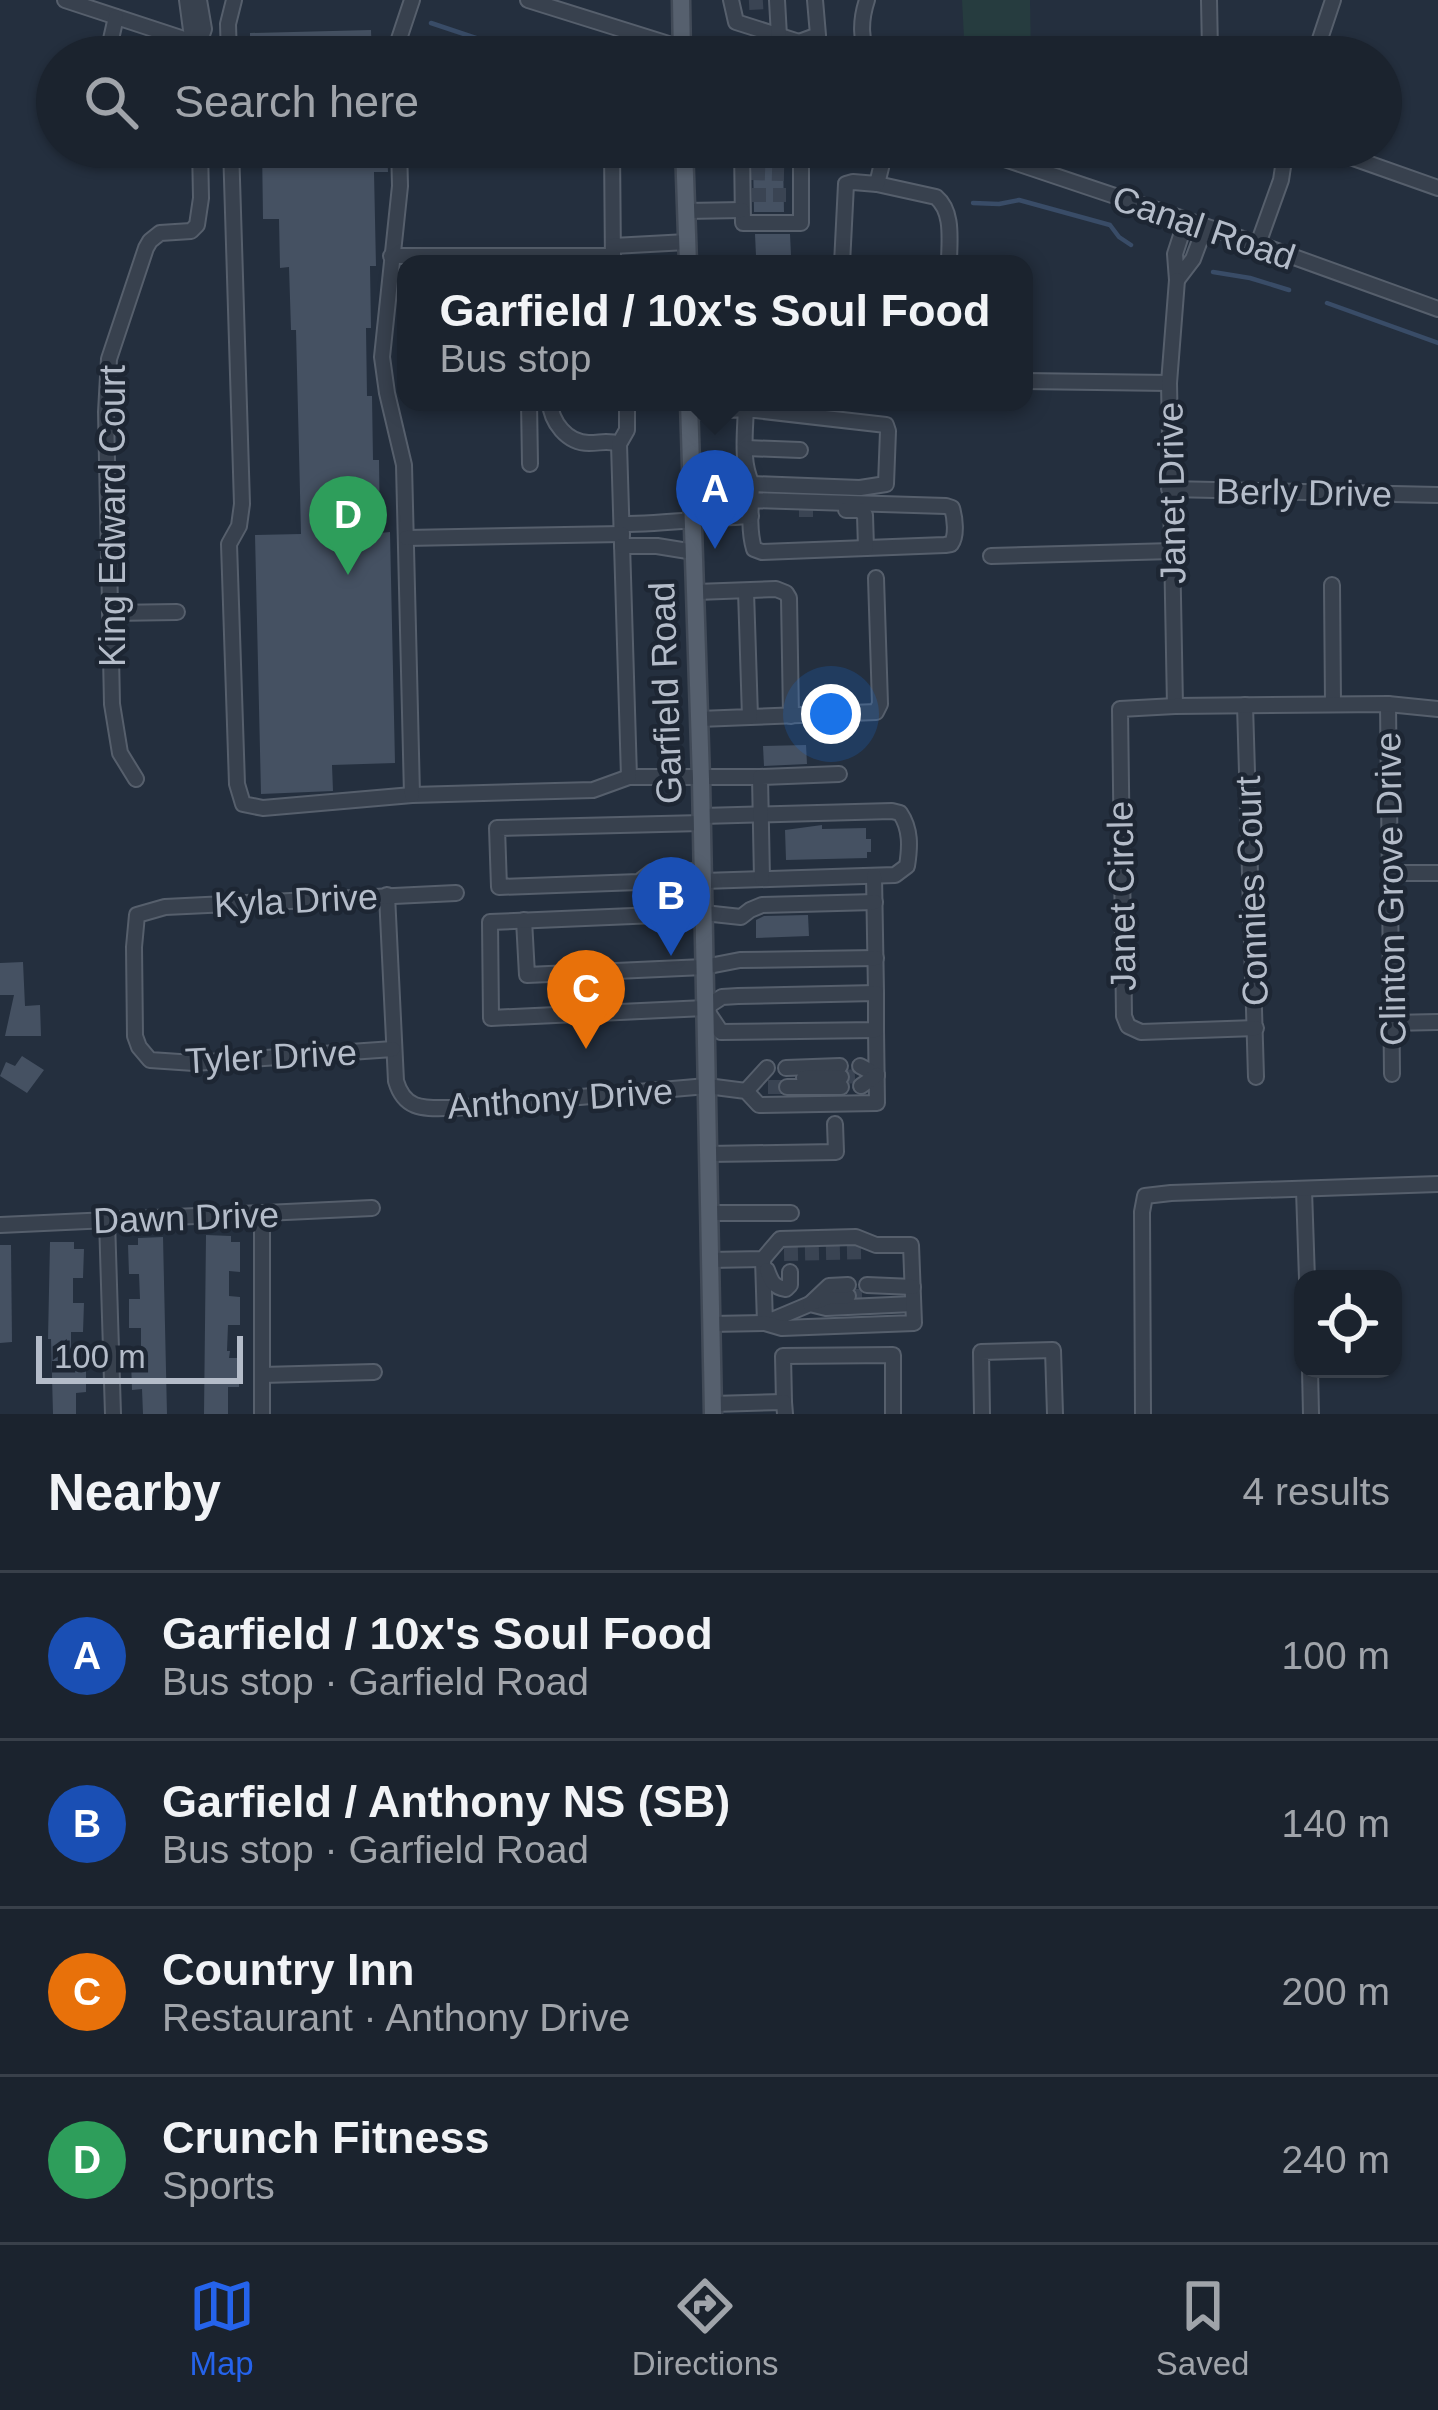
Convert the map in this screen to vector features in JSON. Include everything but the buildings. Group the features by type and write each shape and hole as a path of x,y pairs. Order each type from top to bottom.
{"main road":[{"path":"680,0 681,36"},
{"path":"685,168 688,255"},
{"name":"Garfield Road","path":"689,411 713,1409"}],"street":[{"path":"65,0 162,36"},
{"path":"187,0 193,36"},
{"path":"200,0 202,36"},
{"path":"228,36 234,0"},
{"path":"401,36 412,0"},
{"path":"528,0 633,36"},
{"path":"815,0 817,36"},
{"path":"862,36 867,0"},
{"path":"1209,0 1210,36"},
{"path":"1321,36 1333,0"},
{"path":"749,3 731,2 736,22 779,36 774,1"},
{"path":"112,36 116,17"},
{"name":"King Edward Court","path":"136,779 120,753 115,732 106,412 109,359 150,241 160,233 191,231 197,225 200,168"},
{"path":"233,168 242,504 239,526 229,544 237,784 243,804 263,808 412,795 593,790 628,777 839,774"},
{"path":"400,168 382,357 404,465 412,795"},
{"path":"612,168 613,255"},
{"path":"746,168 743,223 800,223 793,195 794,168"},
{"path":"877,184 881,168"},
{"name":"Canal Road","path":"1031,168 1438,309"},
{"path":"1258,244 1283,168"},
{"path":"1381,168 1438,188"},
{"path":"842,255 846,184 853,182 943,201 949,255"},
{"path":"686,212 746,200"},
{"name":"Janet Drive","path":"1175,706 1169,383 1177,280 1174,254 1186,220"},
{"name":"Janet Drive","path":"1177,280 1193,259 1205,226"},
{"path":"618,255 687,242"},
{"path":"391,256 397,256"},
{"path":"1033,381 1169,383"},
{"path":"529,411 530,464"},
{"path":"550,411 577,442 612,440 619,444"},
{"path":"627,411 627,430 619,444 628,777"},
{"path":"692,473 750,493 778,501 946,506 954,513 955,538 951,544 754,549 752,542 750,493 746,448 746,411"},
{"path":"406,538 622,535 693,518 750,493 886,484 886,425 822,411"},
{"path":"746,448 800,450"},
{"name":"Berly Drive","path":"1169,489 1438,495"},
{"path":"778,501 790,509 860,510 867,521 866,548"},
{"path":"622,535 694,552"},
{"path":"992,556 1172,551"},
{"path":"699,719 876,712 876,578"},
{"path":"1332,585 1333,704"},
{"path":"696,592 782,590 789,598 791,716"},
{"path":"746,591 749,717"},
{"path":"110,614 176,612"},
{"path":"1175,706 1388,704 1438,709"},
{"name":"Clinton Grove Drive","path":"1388,704 1393,1074"},
{"name":"Connies Court","path":"1245,705 1256,1077"},
{"name":"Janet Circle","path":"1175,706 1120,710 1124,1016 1128,1026 1141,1032 1256,1028"},
{"path":"760,777 762,879"},
{"path":"899,813 908,834 907,866 896,875 762,879 652,872 639,882 499,887 497,828 760,815 899,813"},
{"path":"1389,873 1438,873"},
{"path":"768,1078 746,1091 759,1105 877,1103 864,1076 876,1030 874,876"},
{"name":"Kyla Drive","path":"150,1060 135,1036 137,915 165,908 456,893"},
{"name":"Anthony Drive","path":"387,896 393,1049 400,1093 406,1102 421,1108 454,1108 707,1086 746,1091"},
{"path":"875,902 762,905 741,917 704,914 490,922 491,1018 705,1008 722,998 876,993"},
{"path":"524,920 527,975 704,967 740,960 876,958"},
{"path":"705,1008 722,1032 876,1030"},
{"path":"1390,1022 1438,1022"},
{"name":"Tyler Drive","path":"150,1060 194,1063 393,1049"},
{"path":"786,1078 841,1076"},
{"path":"709,1154 836,1152 835,1124"},
{"path":"1143,1414 1145,1196 1438,1184"},
{"path":"1304,1190 1307,1270"},
{"name":"Dawn Drive","path":"0,1225 373,1208"},
{"path":"710,1213 791,1213"},
{"path":"262,1214 262,1414"},
{"path":"107,1220 113,1414"},
{"path":"856,1237 876,1245 911,1245 914,1323 782,1328 765,1322 764,1259 780,1239 856,1237"},
{"path":"867,1252 911,1251"},
{"path":"710,1260 784,1254"},
{"path":"764,1259 778,1287 790,1285 790,1271"},
{"path":"711,1324 765,1322 810,1304 830,1286 848,1291"},
{"path":"868,1290 913,1287"},
{"path":"810,1304 826,1308 913,1304"},
{"path":"982,1414 981,1352 1053,1350 1055,1414"},
{"path":"713,1409 784,1408 783,1356 892,1355 893,1414"},
{"path":"262,1375 374,1372"},
{"path":"1310,1378 1312,1414"}],"green space":[{"path":"962,0 1030,0 1031,36 964,36"}],"waterway":[{"path":"431,23 470,36"},
{"path":"973,203 1019,200 1110,225 1131,245"},
{"path":"1213,272 1289,290"},
{"path":"1327,303 1438,343"}],"tunnel":[{"path":"749,3 767,2"},
{"path":"751,173 784,174"},
{"path":"752,195 786,195"},
{"path":"799,510 814,510"},
{"path":"841,1077 860,1076"},
{"path":"768,1087 787,1087"},
{"path":"784,1254 867,1252"},
{"path":"848,1296 868,1296"}],"place":[{"name":"Garfield / 10x's Soul Food","path":"715,549"},
{"name":"Crunch Fitness","path":"348,575"},
{"name":"Garfield / Anthony NS (SB)","path":"671,956"},
{"name":"Country Inn","path":"586,1049"}]}
